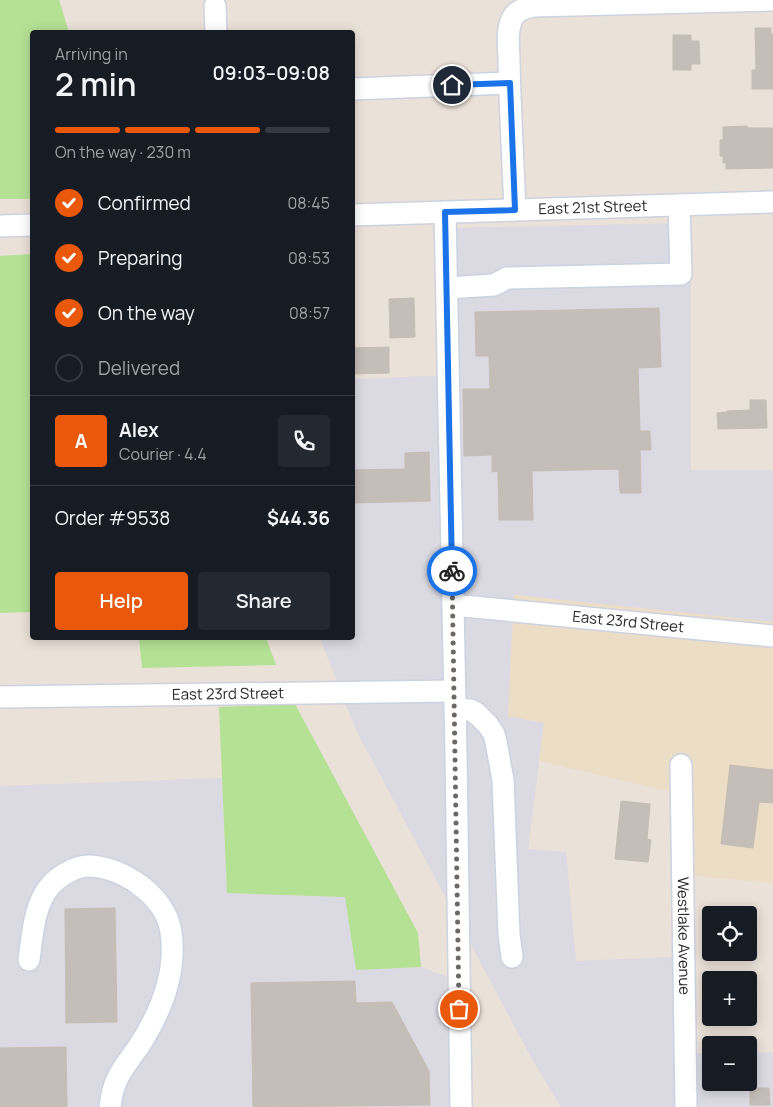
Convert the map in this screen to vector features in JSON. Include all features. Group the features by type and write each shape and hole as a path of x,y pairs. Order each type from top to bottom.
{"street":[{"path":"515,210 509,29 516,12 534,6 773,0"},
{"path":"215,6 216,30"},
{"path":"355,89 510,83"},
{"name":"East 21st Street","path":"355,215 773,202"},
{"path":"447,288 494,285 507,278 680,274 679,205"},
{"path":"445,212 461,1107"},
{"path":"0,226 30,225"},
{"name":"East 23rd Street","path":"453,605 773,636"},
{"name":"East 23rd Street","path":"0,697 454,700 476,713 488,725 494,734 496,742 503,780 509,934 512,957"},
{"name":"Westlake Avenue","path":"681,765 686,1107"},
{"path":"29,960 39,906 51,885 71,870 86,866 108,868 150,892 162,908 171,929 172,948 172,966 164,999 150,1027 115,1082 110,1107"}],"shaded area":[{"path":"691,223 691,470 773,470 773,622 514,595 508,716 544,723 528,849 566,852 576,961 695,956 697,1053 702,1053 702,1091 757,1091 757,1053 773,1052 773,1107 561,1107 532,1059 356,730 321,640 355,640 355,379 456,375 454,228"},
{"path":"514,595 773,622 773,883 695,876 693,797 539,761 544,723 508,716"},
{"path":"222,778 227,893 345,897 356,970 421,967 463,983 467,1107 0,1107 0,786"}],"green space":[{"path":"0,0 59,0 68,30 30,30 30,199 0,199"},
{"path":"30,254 30,612 0,613 0,256"},
{"path":"139,640 267,640 276,665 142,668"},
{"path":"295,704 418,933 421,967 356,970 345,897 227,893 219,707"}],"building":[{"path":"755,28 771,28 771,34 773,34 773,89 752,89 752,70 756,70"},
{"path":"673,35 691,35 691,41 699,41 700,64 691,64 691,70 673,70"},
{"path":"747,126 748,128 773,128 773,168 726,169 726,163 723,163 723,156 720,156 720,140 723,140 723,127"},
{"path":"414,298 415,337 390,338 389,299"},
{"path":"659,308 661,367 638,368 640,431 650,431 651,450 640,450 641,493 620,493 619,469 532,471 533,520 499,520 498,471 492,472 492,455 464,456 463,389 490,389 489,356 476,356 475,312"},
{"path":"389,347 389,373 355,374 355,348"},
{"path":"750,400 766,400 767,428 718,429 717,413 750,410"},
{"path":"429,452 430,501 355,503 355,470 405,469 405,453"},
{"path":"730,765 773,770 773,803 759,802 753,848 721,844"},
{"path":"621,801 650,804 647,839 651,840 648,862 615,859"},
{"path":"115,908 117,1022 66,1023 65,909"},
{"path":"355,981 356,1003 392,1002 429,1071 430,1105 253,1107 251,983"},
{"path":"66,1047 67,1107 0,1107 0,1048"},
{"path":"757,1088 769,1088 770,1105 750,1105 750,1091 757,1091"}],"way so far":[{"path":"452,571 459,1009"}],"route":[{"path":"452,85 510,83 515,210 445,212 452,571"}]}
